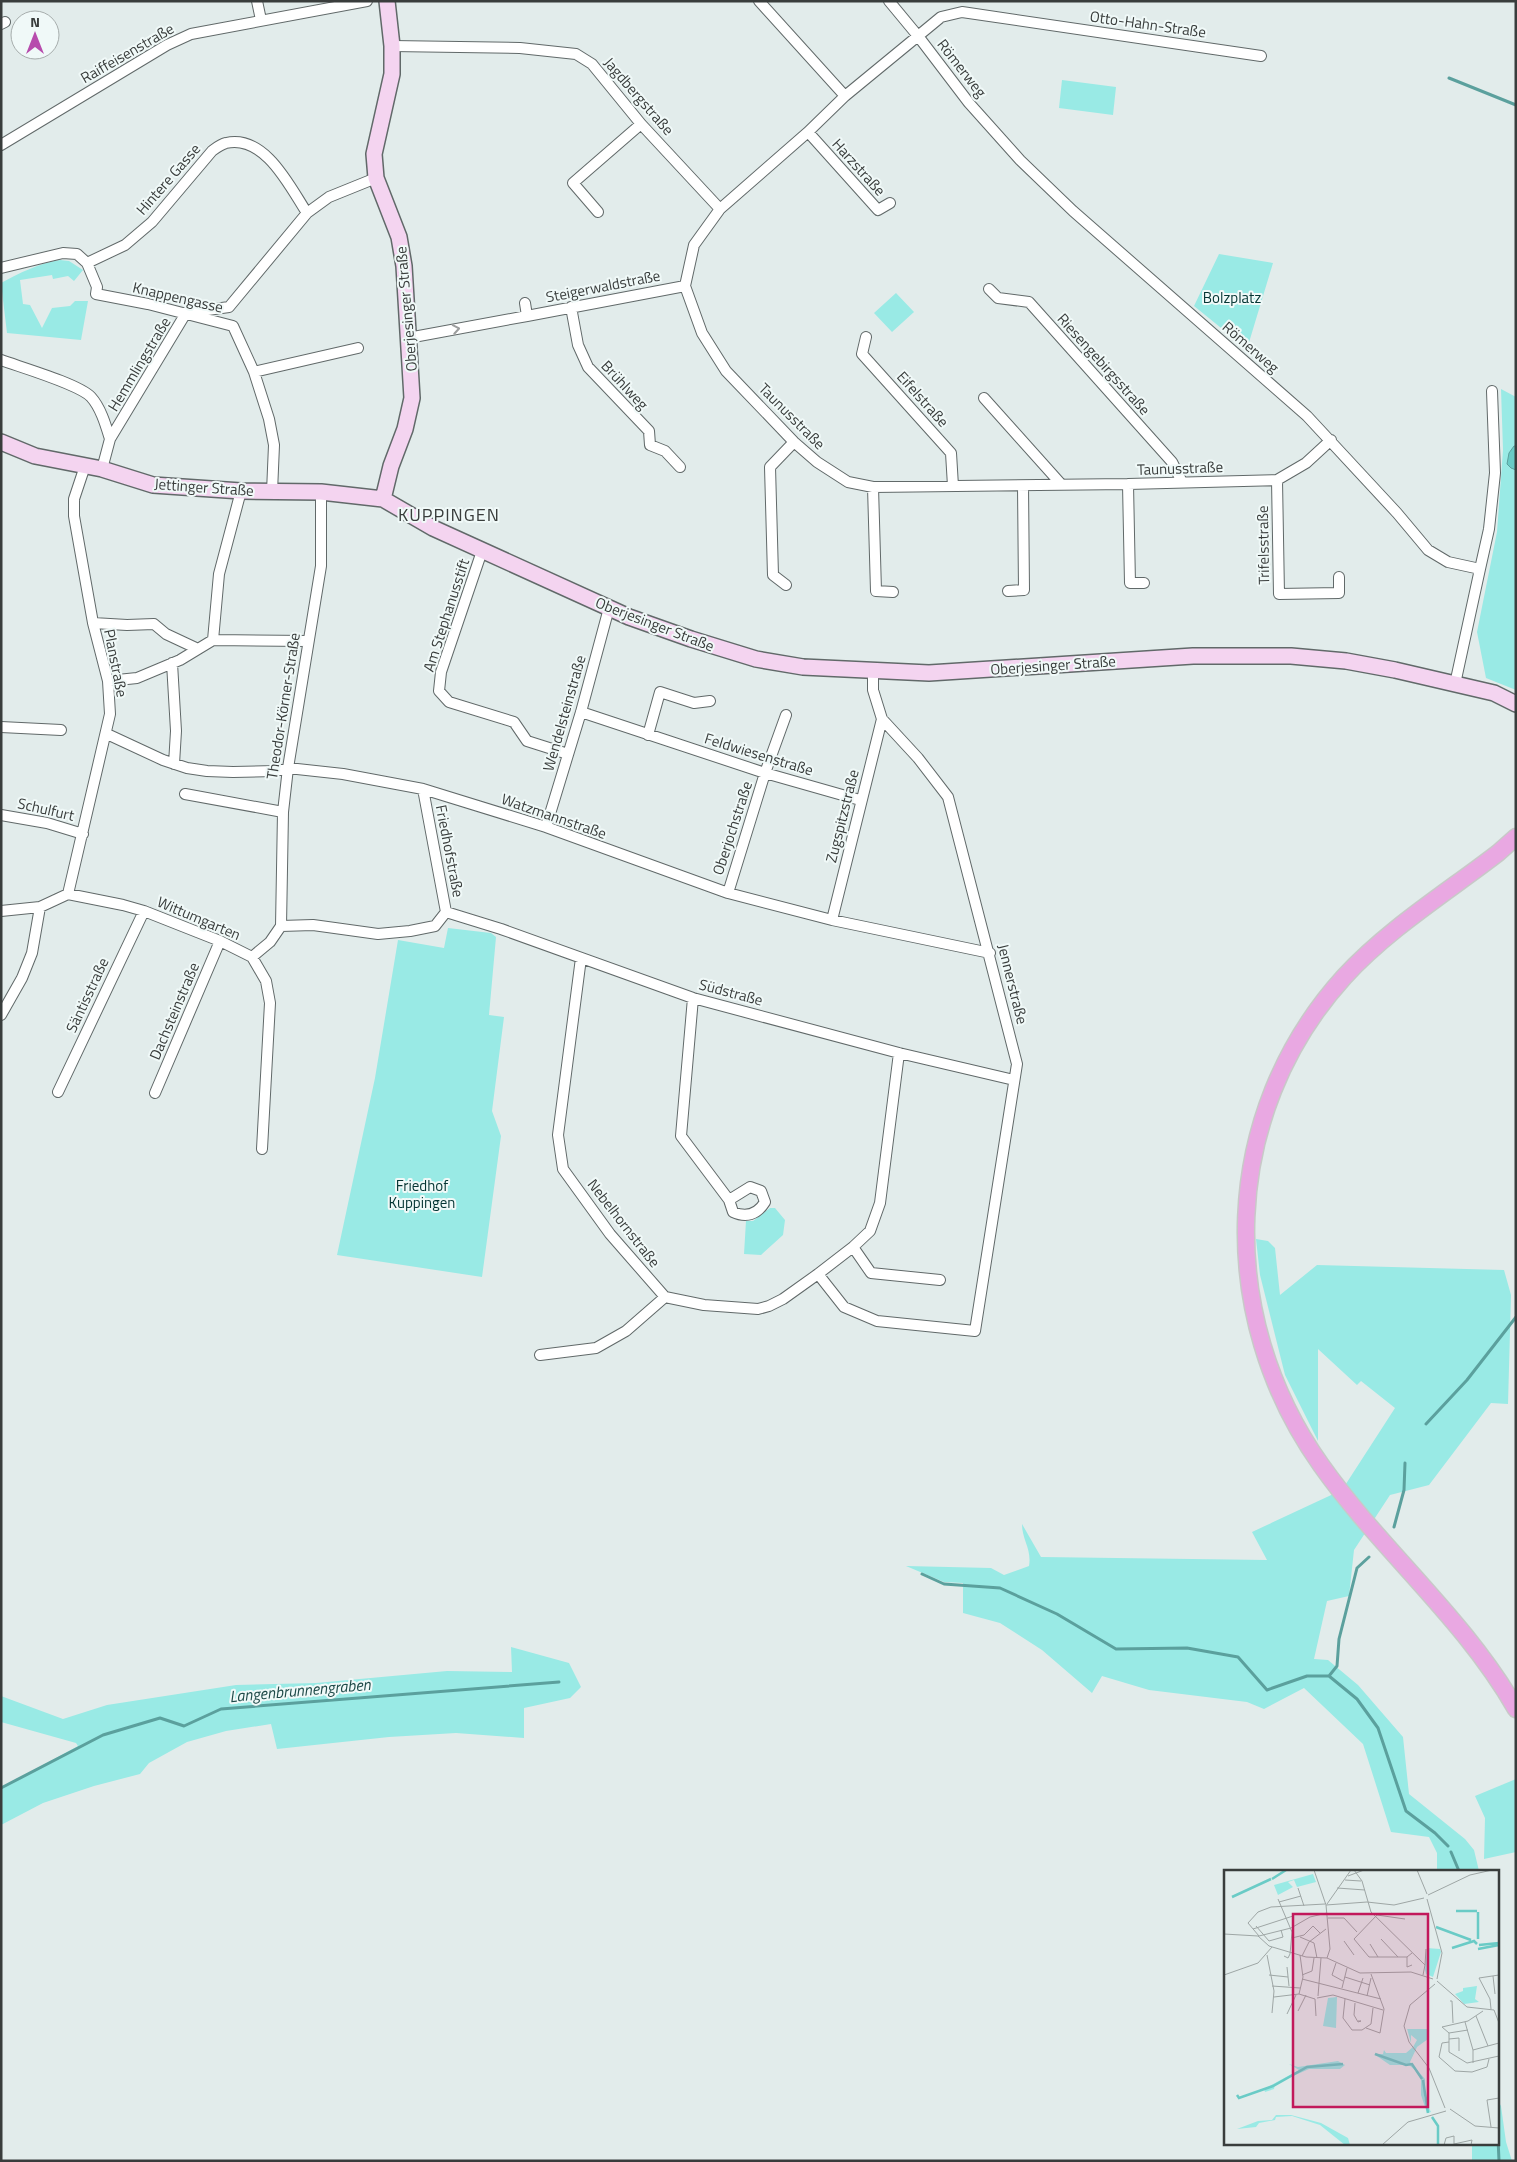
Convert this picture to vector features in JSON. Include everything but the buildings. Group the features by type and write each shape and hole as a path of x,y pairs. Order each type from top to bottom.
{"main road":[{"name":"Oberjesinger Straße","path":"387,1 392,46 392,74 389,96 374,154 376,178 399,237 404,269 412,398 406,429 391,466 383,499 433,528 609,608 691,640 756,659 803,667 873,671 951,672 1121,659 1193,656 1266,656 1346,661 1395,670 1494,693 1516,704"},
{"name":"Jettinger Straße","path":"1,442 35,456 102,470 153,485 241,491 321,492 383,499"},
{"path":"1459,685 1516,714"},
{"path":"1516,837 1490,859 1387,936 1332,991 1300,1036 1282,1070 1261,1125 1252,1162 1246,1218 1246,1256 1252,1310 1268,1366 1283,1402 1310,1449 1334,1483 1392,1554 1424,1588 1483,1658 1516,1709"}],"street":[{"path":"257,1 261,20"},
{"name":"Raiffeisenstraße","path":"1,144 167,45 191,34 368,1"},
{"path":"759,1 845,96"},
{"name":"Römerweg","path":"889,1 969,103 1020,160 1073,211 1307,416 1428,550 1448,562 1480,569"},
{"name":"Otto-Hahn-Straße","path":"918,36 941,17 962,12 1261,56"},
{"path":"685,286 694,245 720,209 808,132 845,96 918,36"},
{"name":"Jagdbergstraße","path":"392,46 520,48 576,54 592,64 641,124 720,209"},
{"path":"598,212 573,183 641,124"},
{"name":"Harzstraße","path":"808,132 878,210 890,203"},
{"name":"Hintere Gasse","path":"87,262 125,245 152,222 212,151 226,143 240,143 269,158 307,214"},
{"path":"233,326 229,307 307,214 329,197 376,178"},
{"path":"1,268 63,253 77,254 87,262"},
{"name":"Knappengasse","path":"87,262 97,287 96,294 233,326 254,372 269,419 274,445 272,492"},
{"name":"Taunusstraße","path":"685,286 702,333 726,370 794,442 817,462 848,482 873,487 1024,486 1277,480 1306,463 1330,440"},
{"name":"Steigerwaldstraße","path":"408,338 685,286"},
{"name":"Riesengebirgsstraße","path":"989,289 998,298 1029,302 1172,462 1182,482"},
{"name":"Steigerwaldstraße","path":"525,303 527,316"},
{"name":"Hemmlingstraße","path":"102,470 110,439 186,314 229,307"},
{"name":"Brühlweg","path":"570,307 578,345 588,367 649,431 650,445 665,451 680,466"},
{"name":"Eifelstraße","path":"866,337 862,354 951,453 953,486"},
{"path":"254,372 358,348"},
{"path":"1,360 80,388 92,398 103,419 110,439"},
{"path":"1459,685 1489,529 1495,472 1492,391"},
{"path":"984,398 1061,484"},
{"path":"786,585 773,575 770,466 794,442"},
{"name":"Planstraße","path":"68,894 107,734 110,714 108,681 93,623 74,516 74,499 85,466"},
{"name":"Trifelsstraße","path":"1277,480 1279,594 1339,593 1339,577"},
{"path":"1128,484 1130,583 1144,583"},
{"path":"1008,591 1024,590 1024,486"},
{"path":"873,487 876,591 893,592"},
{"path":"213,640 219,574 241,491"},
{"name":"Theodor-Körner-Straße","path":"281,926 283,812 288,768 321,566 321,492"},
{"name":"Am Stephanusstift","path":"482,551 441,672 439,691 449,702 514,722 527,741 568,754"},
{"name":"Wendelsteinstraße","path":"546,827 581,712 609,608"},
{"path":"93,623 127,626 154,624 166,634 198,649"},
{"path":"108,681 137,678 172,663 213,640 308,641"},
{"path":"172,663 176,731 174,764"},
{"name":"Jennerstraße","path":"818,1274 844,1307 876,1321 975,1332 1018,1064 948,797 918,758 882,719 873,690 873,671"},
{"path":"648,735 660,692 694,703 710,701"},
{"name":"Feldwiesenstraße","path":"581,712 766,773 860,800"},
{"name":"Oberjochstraße","path":"728,893 786,715"},
{"name":"Zugspitzstraße","path":"832,920 860,800 882,719"},
{"path":"1,727 61,730"},
{"name":"Watzmannstraße","path":"107,734 174,764 207,771 275,771 288,768 343,774 423,789 546,827 728,893 832,920 990,953"},
{"name":"Friedhofstraße","path":"281,926 313,926 378,934 435,926 446,912 423,789"},
{"path":"185,794 283,812"},
{"name":"Schulfurt","path":"1,815 47,823 83,834"},
{"path":"1,911 40,907 68,894"},
{"name":"Wittumgarten","path":"68,894 144,911 220,940 252,957 266,981 270,1003 262,1149"},
{"path":"1,1015 22,978 32,953 40,907"},
{"name":"Säntisstraße","path":"58,1092 144,911"},
{"name":"Südstraße","path":"446,912 501,929 693,998 899,1053 1014,1080"},
{"path":"252,957 270,942 281,926"},
{"name":"Dachsteinstraße","path":"155,1093 220,940"},
{"name":"Nebelhornstraße","path":"581,958 558,1135 563,1169 610,1234 665,1297"},
{"path":"693,998 681,1136 729,1200"},
{"path":"540,1354 596,1348 626,1331 665,1297 704,1305 758,1310 783,1299 853,1247 870,1231 880,1203 899,1053"},
{"path":"853,1247 871,1273 940,1280"}],"green space":[{"path":"1062,80 1116,87 1113,115 1059,108"},
{"name":"Bolzplatz","path":"1219,254 1273,263 1247,349 1194,306"},
{"path":"60,260 69,261 83,270 74,281 68,276 53,279 52,275 20,280 23,304 30,305 42,328 52,308 70,306 75,301 88,301 81,340 7,333 1,283 37,266"},
{"path":"896,293 914,312 892,332 874,313"},
{"path":"1501,389 1516,397 1516,690 1486,678 1477,632 1497,532 1503,450"},
{"name":"Friedhof Kuppingen","path":"448,928 491,933 496,937 489,1015 504,1017 492,1111 501,1136 482,1277 337,1255 375,1078 398,940 444,948"},
{"path":"770,1208 775,1208 785,1220 783,1235 761,1255 744,1254 746,1221 753,1221"},
{"path":"1256,1239 1268,1241 1275,1248 1280,1295 1317,1265 1504,1270 1511,1295 1508,1404 1491,1403 1429,1485 1390,1495 1354,1550 1349,1596 1327,1601 1314,1659 1328,1660 1358,1685 1403,1737 1409,1794 1465,1839 1474,1850 1479,1870 1437,1870 1437,1853 1429,1837 1391,1832 1363,1744 1304,1688 1264,1709 1247,1702 1149,1690 1102,1676 1092,1693 1042,1650 1000,1623 963,1613 963,1583 944,1582 906,1566 991,1568 1004,1575 1029,1566 1030,1560 1022,1524 1041,1557 1267,1560 1252,1532 1342,1490 1395,1408 1361,1381 1357,1385 1318,1349 1318,1441 1285,1375 1260,1275"},
{"path":"511,1647 569,1663 581,1687 570,1698 524,1708 524,1738 456,1733 389,1737 277,1749 271,1724 226,1731 187,1742 149,1763 140,1774 94,1786 43,1803 1,1825 1,1788 78,1746 76,1743 1,1722 1,1696 63,1719 107,1705 236,1685 316,1683 447,1671 512,1672"},
{"path":"1516,1779 1516,1852 1484,1859 1485,1818 1475,1796"},
{"path":"1500,2104 1506,2142 1512,2161 1472,2161 1472,2144 1500,2144"}],"shaded area":[{"path":"1516,446 1516,470 1507,464 1509,453"}],"waterway":[{"path":"1449,78 1516,105"},
{"path":"1426,1424 1467,1380 1516,1317"},
{"path":"1394,1527 1404,1490 1405,1463"},
{"path":"1329,1676 1337,1666 1339,1639 1357,1568 1369,1557"},
{"name":"Langenbrunnengraben","path":"922,1574 944,1584 1000,1588 1057,1614 1116,1649 1187,1648 1238,1657 1267,1690 1307,1676 1329,1676 1357,1699 1378,1728 1406,1811 1435,1833 1448,1846"},
{"name":"Langenbrunnengraben","path":"1,1788 103,1735 160,1718 184,1726 221,1709 559,1682"},
{"name":"Langenbrunnengraben","path":"1451,1852 1459,1870"},
{"name":"Langenbrunnengraben","path":"1498,2144 1499,2161"}],"district":[{"name":"KUPPINGEN","path":"449,514"}]}
